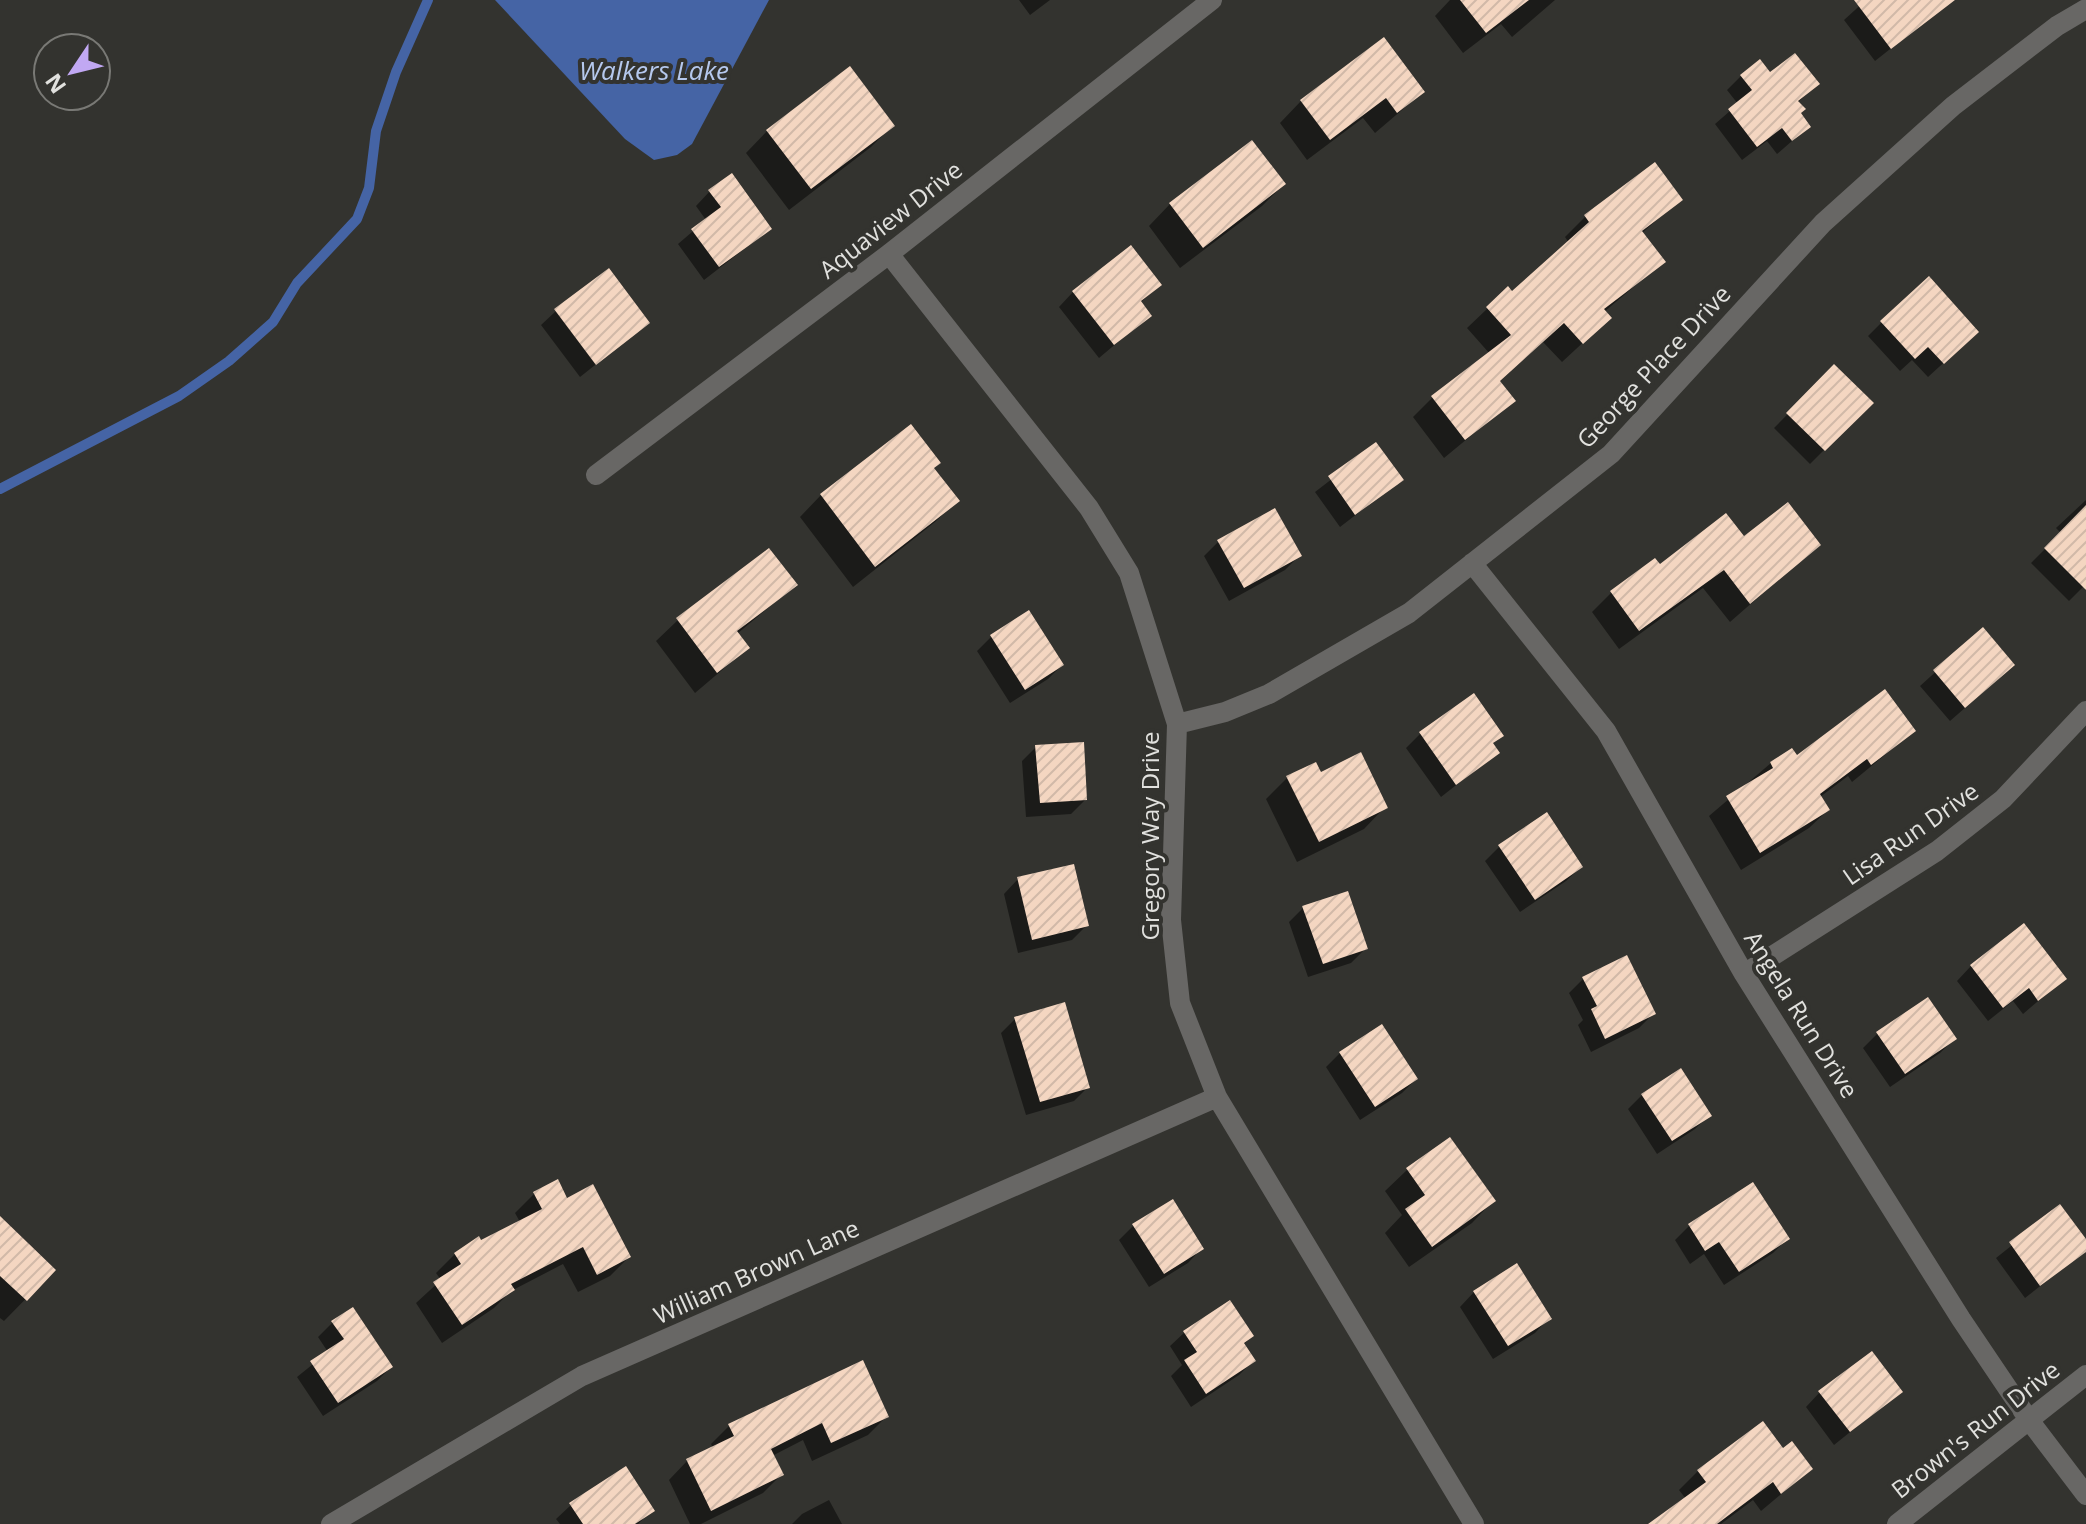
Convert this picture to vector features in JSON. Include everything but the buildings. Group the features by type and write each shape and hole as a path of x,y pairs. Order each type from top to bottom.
{"street":[{"name":"Aquaview Drive","path":"596,475 889,254 1212,0"},
{"name":"George Place Drive","path":"1177,724 1225,712 1269,694 1409,613 1611,454 1823,223 1953,106 2057,26 2086,9"},
{"name":"Gregory Way Drive","path":"889,254 1089,508 1129,573 1177,724 1171,920 1180,1003 1217,1097 1474,1524"},
{"name":"Angela Run Drive","path":"1472,563 1606,731 1744,974 1961,1319 2029,1420 2086,1495"},
{"name":"Lisa Run Drive","path":"1744,974 1937,851 2003,799 2086,711"},
{"name":"William Brown Lane","path":"331,1524 582,1376 1217,1097"},
{"name":"Brown's Run Drive","path":"1897,1524 2086,1375"}],"water":[{"name":"Walkers Lake","path":"495,0 769,0 692,144 677,155 654,160 625,139"}],"waterway":[{"path":"0,489 179,396 229,361 273,322 297,283 357,219 369,188 376,131 396,72 428,0"}]}
